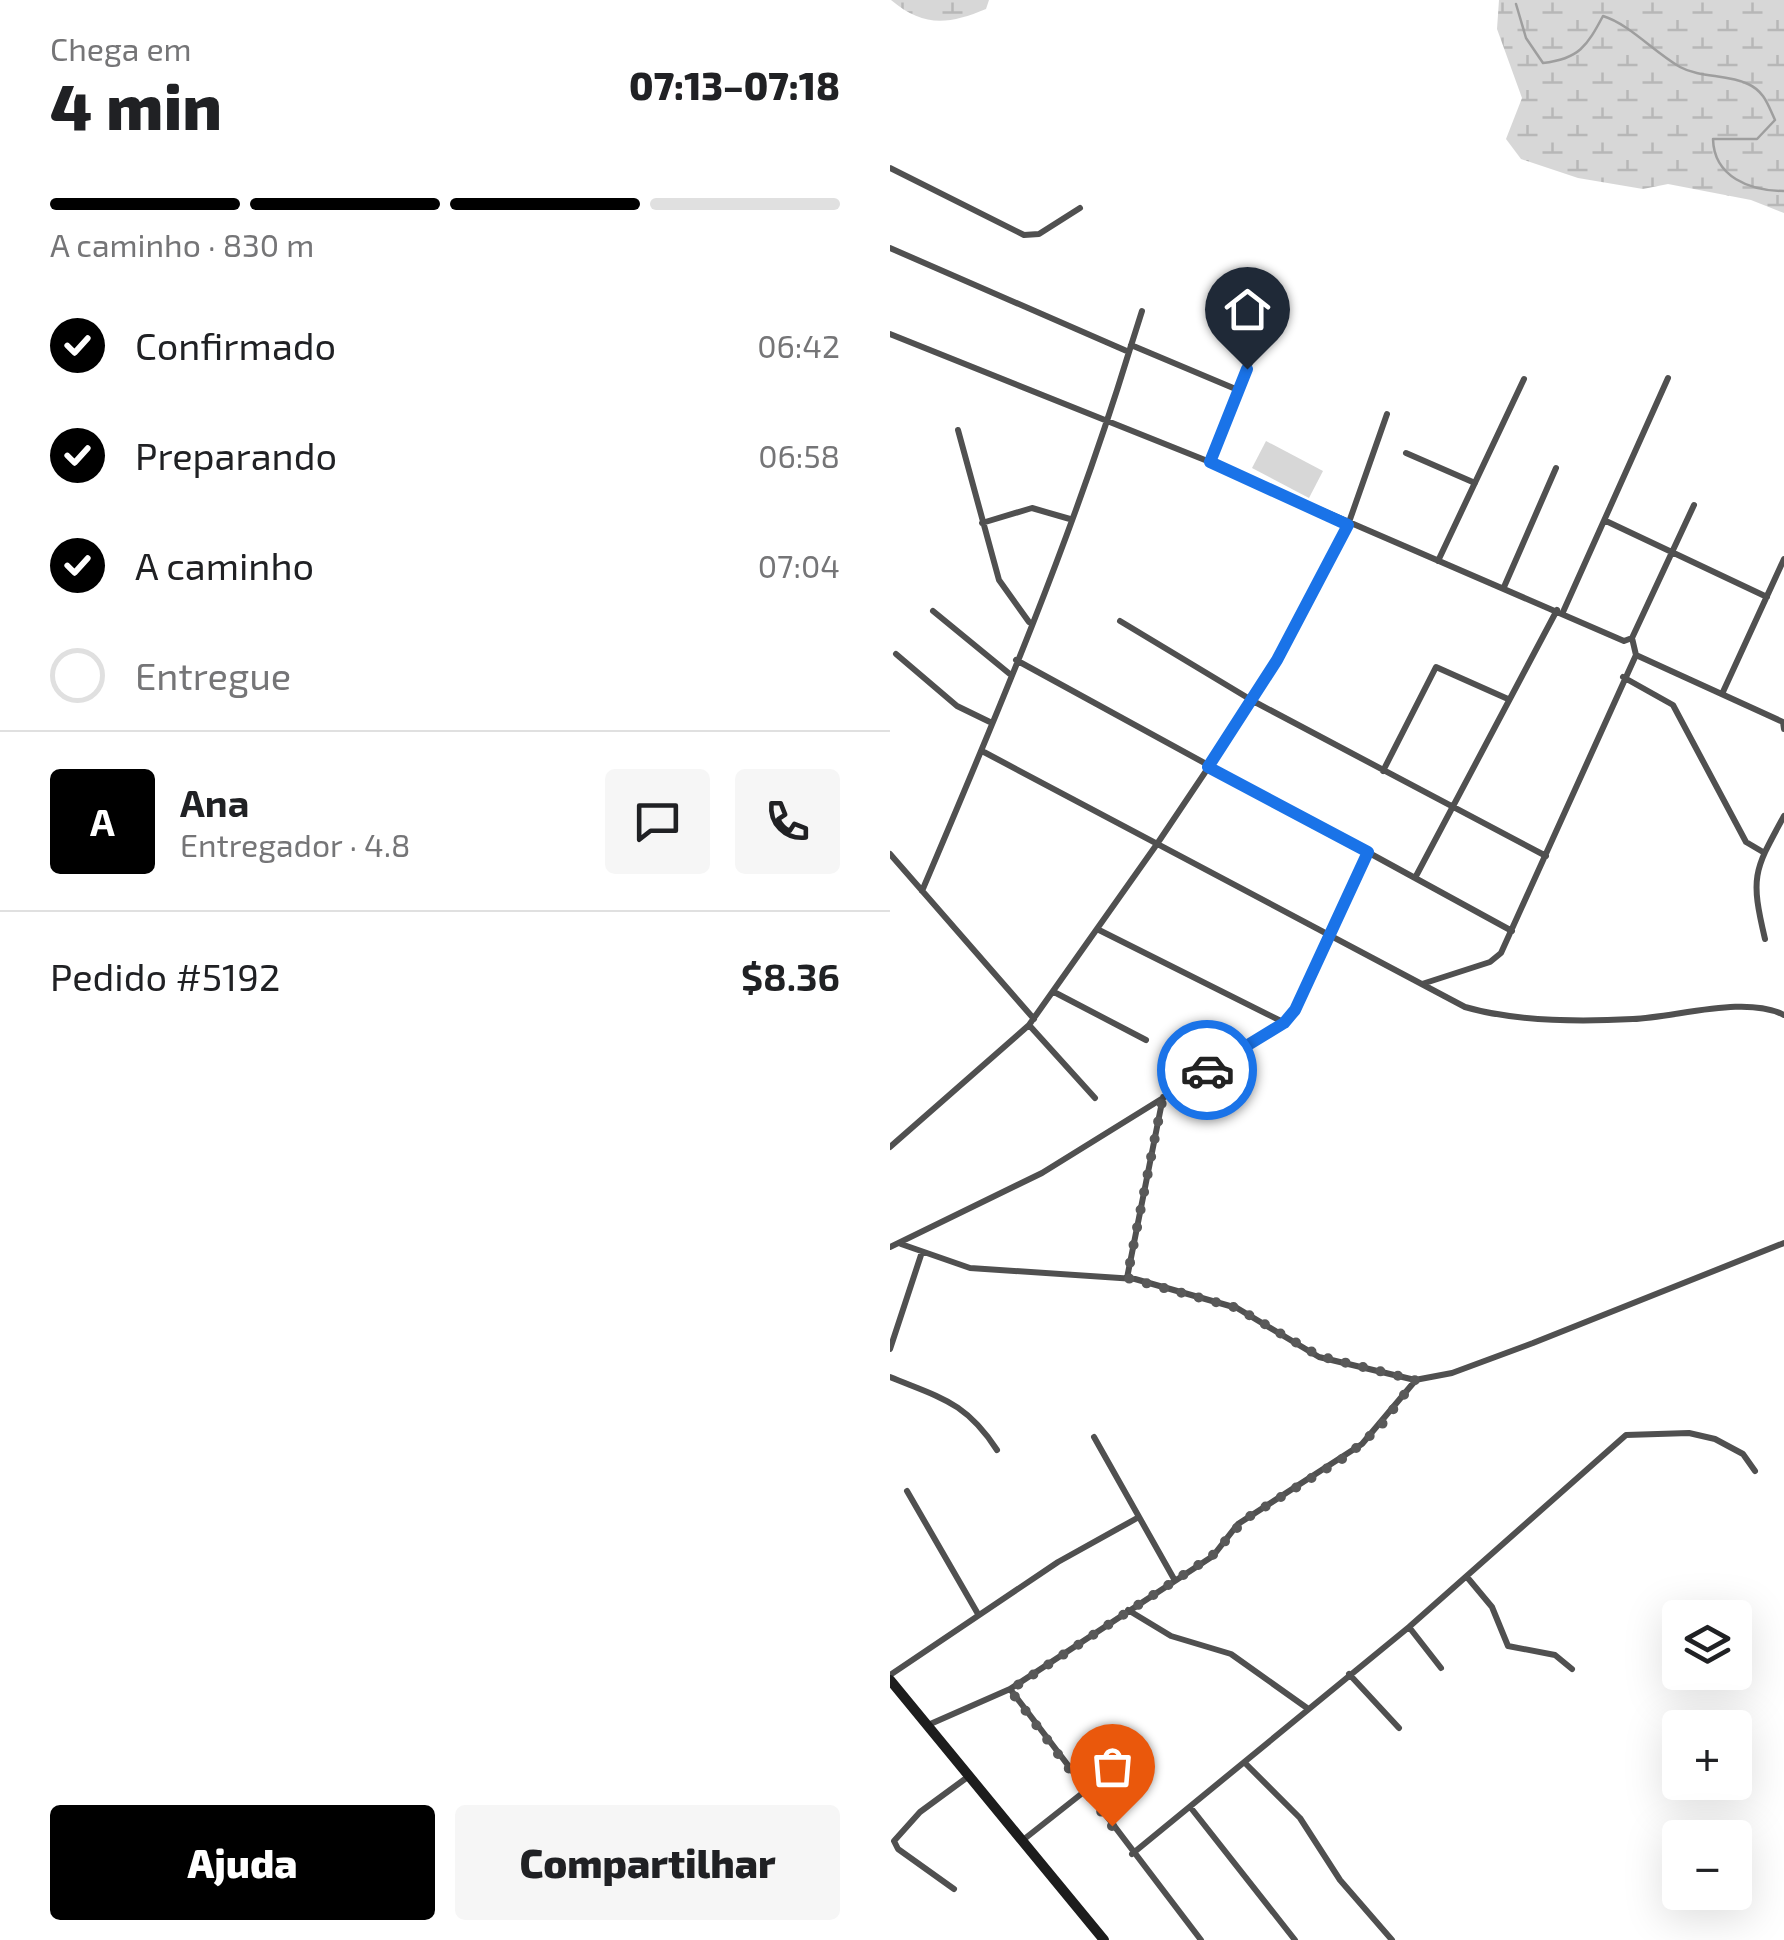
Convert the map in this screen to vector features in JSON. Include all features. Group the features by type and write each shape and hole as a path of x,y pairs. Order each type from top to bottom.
{"main road":[{"path":"890,1677 1104,1940"}],"street":[{"path":"890,168 1024,235 1039,234 1080,208"},
{"path":"890,248 1238,390"},
{"path":"922,891 982,751 1108,421 1142,310"},
{"path":"890,334 1210,462 1348,525 1504,587 1617,638 1632,638"},
{"path":"1210,462 1256,348"},
{"path":"1438,561 1524,378"},
{"path":"1415,878 1606,521 1668,378"},
{"path":"890,1148 1032,1022 1254,701 1348,525 1387,414"},
{"path":"958,430 1002,587 1030,623"},
{"path":"1406,453 1475,482"},
{"path":"1504,587 1556,468"},
{"path":"1421,984 1490,962 1512,931 1636,655 1632,638 1694,504"},
{"path":"982,522 1032,508 1070,518"},
{"path":"1606,521 1766,597"},
{"path":"1722,694 1784,559"},
{"path":"933,611 1010,675"},
{"path":"1120,621 1254,701 1546,856"},
{"path":"896,654 957,706 992,723"},
{"path":"1636,655 1784,724"},
{"path":"1016,660 1512,931"},
{"path":"1382,770 1436,667 1508,700"},
{"path":"1623,677 1673,706 1746,842 1764,852"},
{"path":"982,751 1466,1006 1506,1016 1633,1019 1750,1005 1784,1015"},
{"path":"1764,938 1753,893 1764,852 1784,816"},
{"path":"890,1247 1042,1173 1284,1023 1303,998 1327,935 1368,852"},
{"path":"890,854 1095,1098"},
{"path":"1097,930 1284,1023"},
{"path":"1054,992 1146,1040"},
{"path":"1127,1278 1163,1097"},
{"path":"901,1244 986,1270 1127,1278 1237,1308 1319,1356 1415,1380 1452,1373 1533,1344 1784,1243"},
{"path":"890,1350 922,1252"},
{"path":"890,1377 972,1415 997,1450"},
{"path":"928,1725 1010,1690 1212,1556 1244,1520 1362,1444 1415,1380"},
{"path":"1132,1854 1409,1627 1626,1435 1689,1433 1715,1439 1743,1454 1755,1471"},
{"path":"1094,1436 1174,1580"},
{"path":"907,1491 909,1501 978,1614"},
{"path":"890,1677 978,1614 1139,1517"},
{"path":"1467,1577 1492,1607 1508,1646 1555,1655 1572,1669"},
{"path":"1128,1610 1170,1636 1231,1654 1307,1708"},
{"path":"1409,1627 1441,1668"},
{"path":"1349,1674 1399,1728"},
{"path":"1010,1690 1201,1940"},
{"path":"1022,1840 1085,1790 1146,1755"},
{"path":"1246,1764 1300,1818 1340,1880 1392,1940"},
{"path":"954,1889 898,1849 894,1841 920,1812 970,1775"},
{"path":"1191,1808 1295,1940"}],"green space":[{"path":"891,0 989,0 986,9 936,21 914,15"},
{"path":"1499,0 1784,0 1784,213 1751,200 1668,184 1643,189 1578,178 1521,159 1506,139 1522,98 1497,29"},
{"path":"1266,441 1323,471 1309,498 1252,468"}],"waterway":[{"path":"1516,4 1526,38 1543,63 1574,54 1603,16 1680,67 1740,81 1758,90 1775,120 1757,139 1713,139 1715,152 1736,179 1747,185 1784,191"}],"way so far":[{"path":"1112,1826 1010,1690 1196,1568 1222,1546 1238,1524 1347,1456 1380,1427 1415,1380 1319,1356 1237,1308 1127,1278 1163,1097 1207,1070"}],"route":[{"path":"1207,1070 1284,1023 1295,1010 1368,852 1208,767 1254,701 1348,525 1210,462 1247,369"}]}
